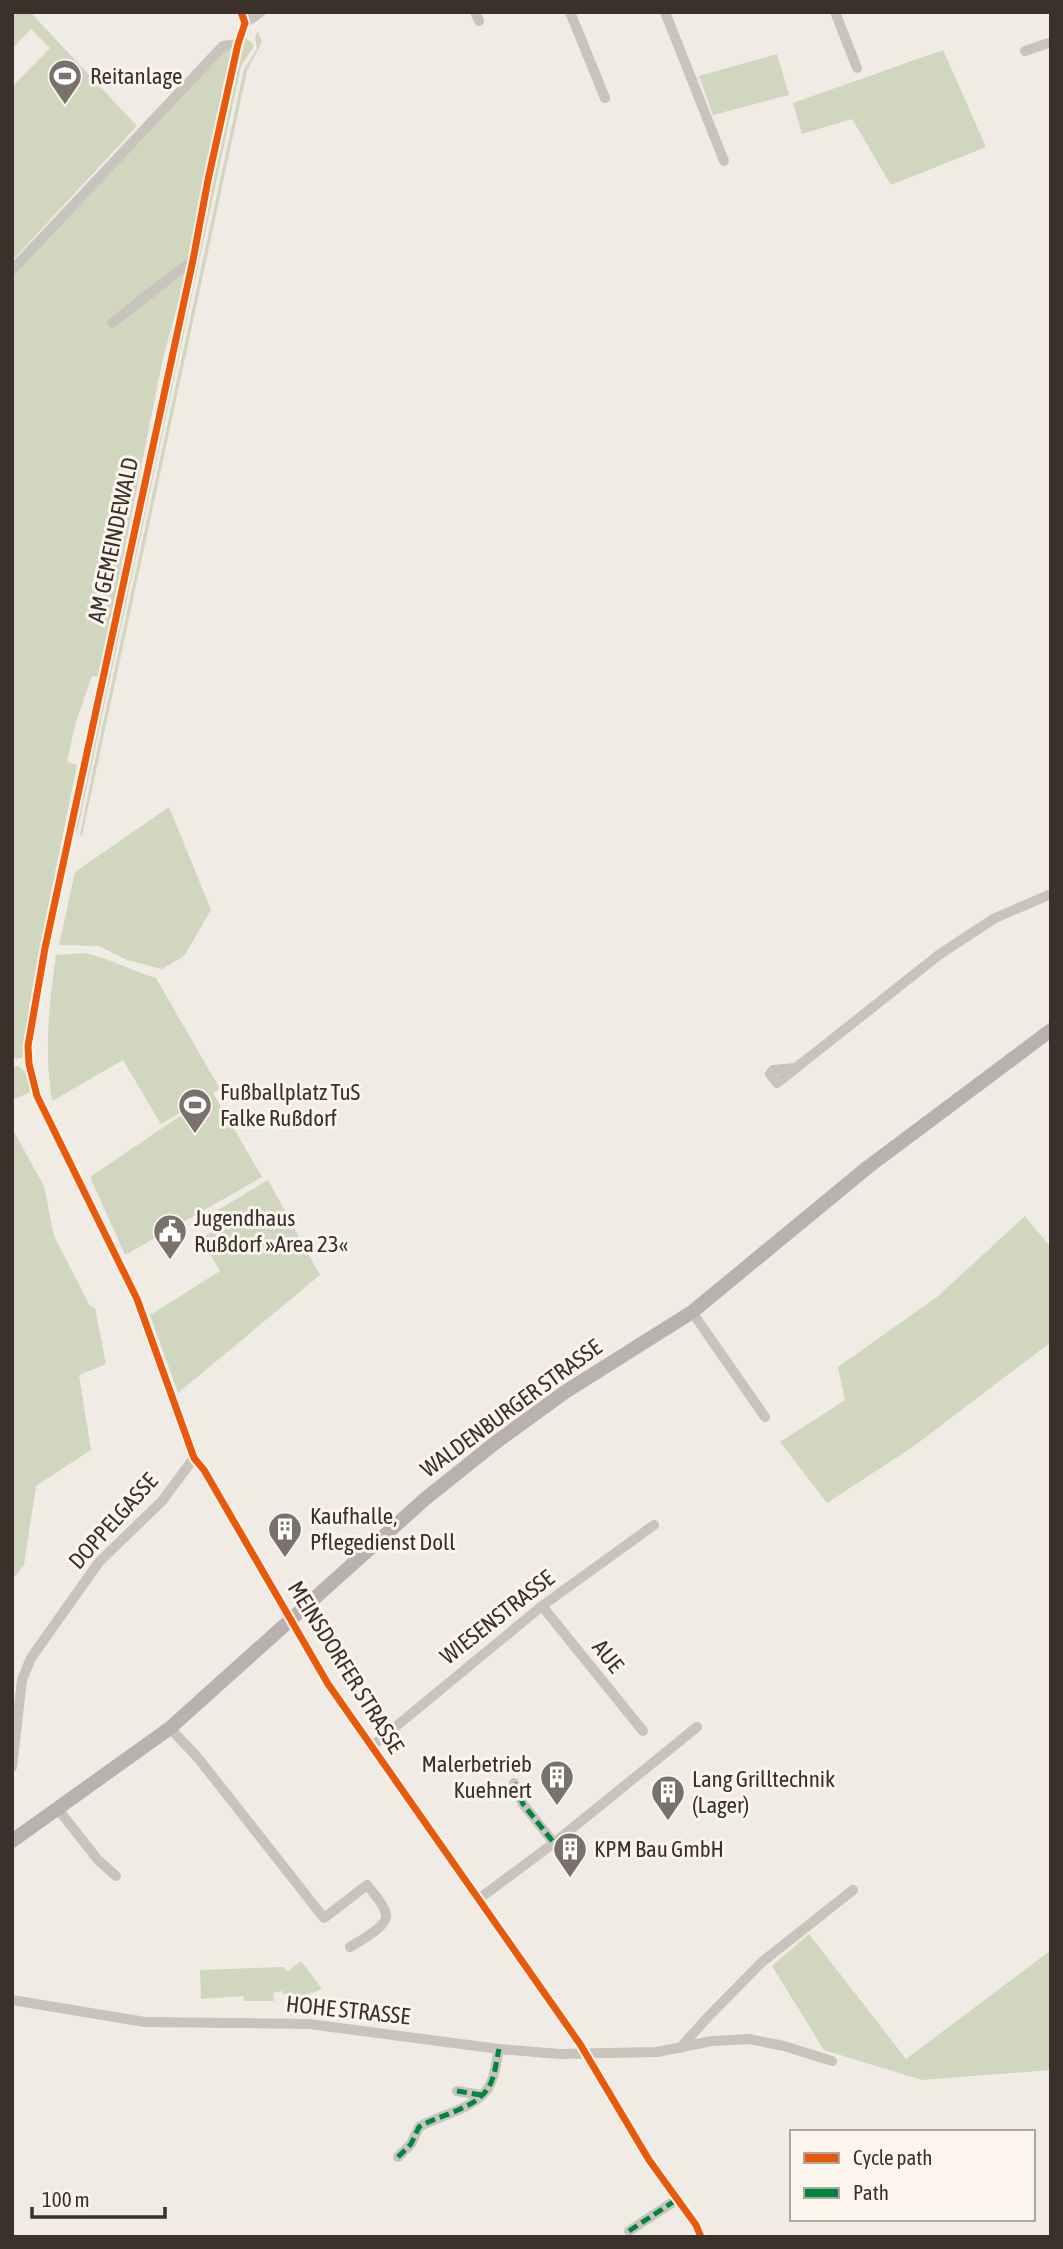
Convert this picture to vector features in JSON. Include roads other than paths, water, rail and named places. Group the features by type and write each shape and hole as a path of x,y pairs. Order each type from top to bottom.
{"main road":[{"name":"WALDENBURGER STRASSE","path":"12,1841 170,1728 425,1499 495,1443 565,1392 692,1312 868,1167 1051,1030"}],"street":[{"path":"243,18 261,12"},
{"path":"570,12 606,98"},
{"path":"664,12 724,161"},
{"path":"835,12 857,68"},
{"name":"AM GEMEINDEWALD","path":"32,1078 29,1046 40,972 243,18"},
{"path":"1025,51 1051,42"},
{"path":"12,270 223,46 238,44"},
{"path":"111,323 193,260"},
{"path":"795,1068 940,954 995,918 1051,894"},
{"name":"MEINSDORFER STRASSE","path":"32,1078 47,1121 136,1299 194,1458 204,1470 328,1684 480,1898 696,2225 701,2237"},
{"path":"692,1312 765,1417"},
{"name":"DOPPELGASSE","path":"12,1767 22,1680 31,1658 99,1562 162,1501 194,1458"},
{"name":"WIESENSTRASSE","path":"371,1747 542,1606 654,1525"},
{"name":"AUE","path":"542,1606 643,1731"},
{"path":"480,1898 554,1843 696,1727"},
{"path":"170,1728 198,1758 324,1918 367,1885 386,1913 386,1920 382,1926 349,1947"},
{"path":"514,1783 523,1804 554,1843"},
{"path":"58,1809 98,1860 116,1876"},
{"path":"681,2048 762,1962 853,1890"},
{"name":"HOHE STRASSE","path":"12,2000 145,2022 309,2024 499,2049 560,2054 657,2052 712,2041 749,2039 784,2046 832,2061"},
{"path":"398,2157 411,2144 419,2127 468,2104 486,2090 493,2076 499,2049"},
{"path":"457,2091 481,2095"},
{"path":"629,2231 677,2200"}],"place":[{"name":"Reitanlage","path":"65,106"},
{"name":"Fußballplatz TuS Falke Rußdorf","path":"195,1135"},
{"name":"Jugendhaus Rußdorf »Area 23«","path":"170,1261"},
{"name":"Kaufhalle, Pflegedienst Doll","path":"285,1559"},
{"name":"Malerbetrieb Kuehnert","path":"557,1807"},
{"name":"Lang Grilltechnik (Lager)","path":"668,1822"},
{"name":"KPM Bau GmbH","path":"570,1879"}]}
